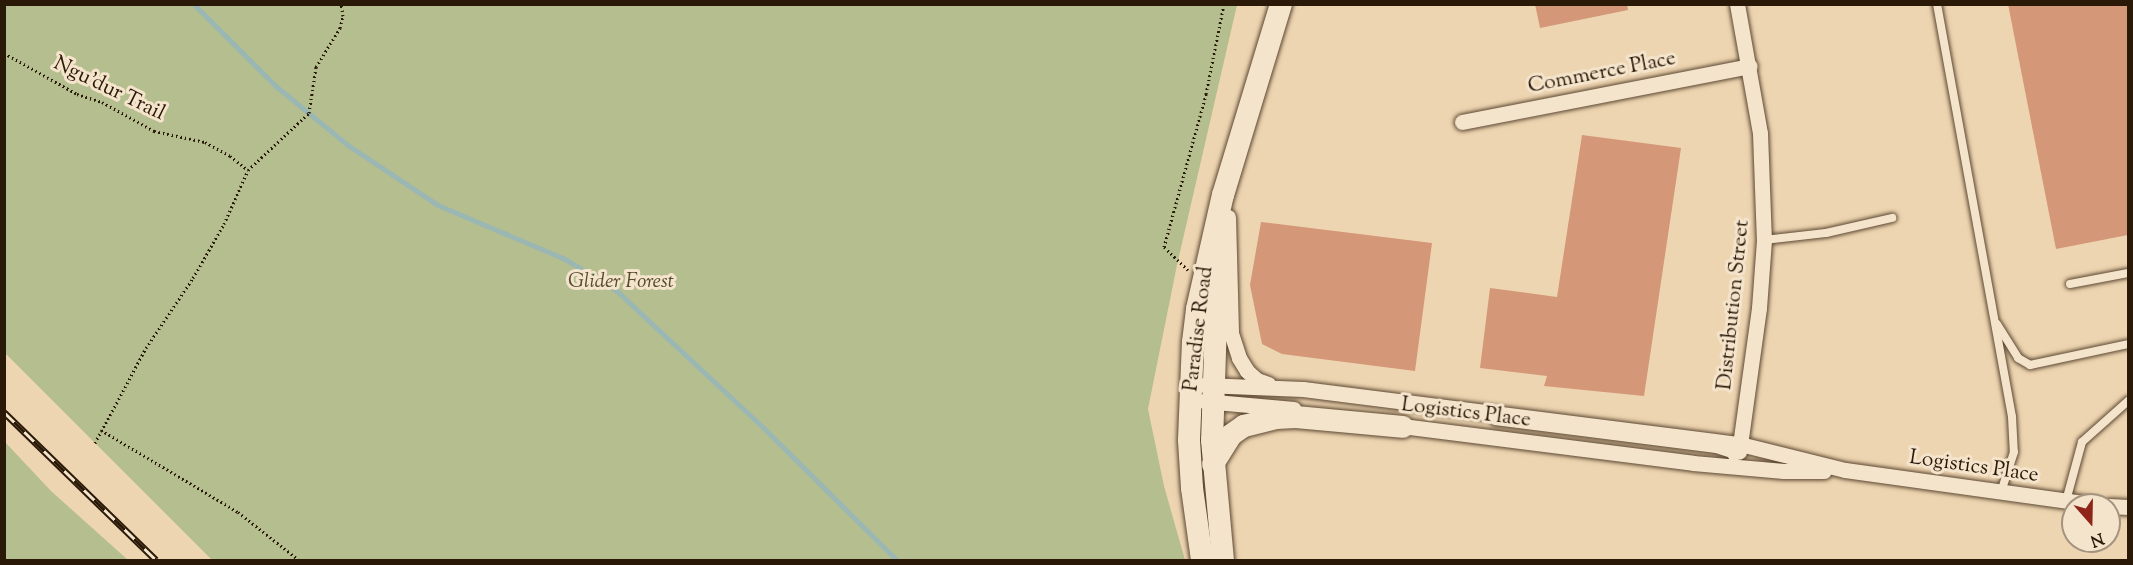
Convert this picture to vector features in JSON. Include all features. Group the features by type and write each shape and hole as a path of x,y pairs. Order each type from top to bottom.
{"street":[{"name":"Paradise Road","path":"1223,561 1213,464 1193,342 1223,195 1253,104 1281,4"},
{"name":"Distribution Street","path":"1737,4 1750,66 1760,133 1764,240 1759,308 1738,467"},
{"name":"Commerce Place","path":"1462,122 1750,66"},
{"name":"Paradise Road","path":"1202,561 1192,488 1201,393 1228,217 1253,104"},
{"path":"1228,217 1231,333 1247,371 1257,380 1277,387"},
{"name":"Logistics Place","path":"1201,393 1277,387 1334,393 1740,444 1845,470 2061,500"},
{"name":"Logistics Place","path":"1201,393 1403,427 1738,467 1784,471 1845,470"},
{"path":"1213,464 1231,435 1244,426 1276,418 1296,417 1403,427"}],"lane":[{"path":"1937,4 2012,417 2014,452 2001,492"},
{"path":"1764,240 1826,233 1892,218"},
{"path":"2070,284 2128,273"},
{"path":"1993,315 2008,346 2018,358 2030,365 2128,344"},
{"name":"Logistics Place","path":"1334,393 1383,406 1716,449 1731,454 1738,467"},
{"path":"2068,493 2082,442 2128,401"}],"path":[{"path":"95,443 146,348 193,278 224,224 248,170 309,113 316,67 340,28 343,16 341,4"},
{"path":"1203,285 1164,247 1206,94 1224,4"},
{"name":"Ngu’dur Trail","path":"4,53 77,94 102,102 154,130 205,142 230,156 248,170"},
{"path":"101,430 238,512 299,561"}],"green space":[{"name":"Glider Forest","path":"4,5 1237,5 1177,265 1148,409 1164,486 1185,560 212,560 5,353"},
{"path":"5,442 51,491 128,560 5,560"}],"building":[{"path":"1535,4 1627,4 1628,10 1540,28"},
{"path":"2008,4 2128,4 2128,235 2056,249"},
{"path":"1582,135 1681,148 1644,396 1544,386 1547,376 1480,368 1490,288 1557,297"},
{"path":"1261,222 1432,243 1415,371 1282,354 1262,344 1250,285"}],"waterway":[{"path":"194,4 276,86 348,145 438,205 565,259 616,290 764,428 897,560"}],"railway":[{"path":"4,412 156,560"}]}
